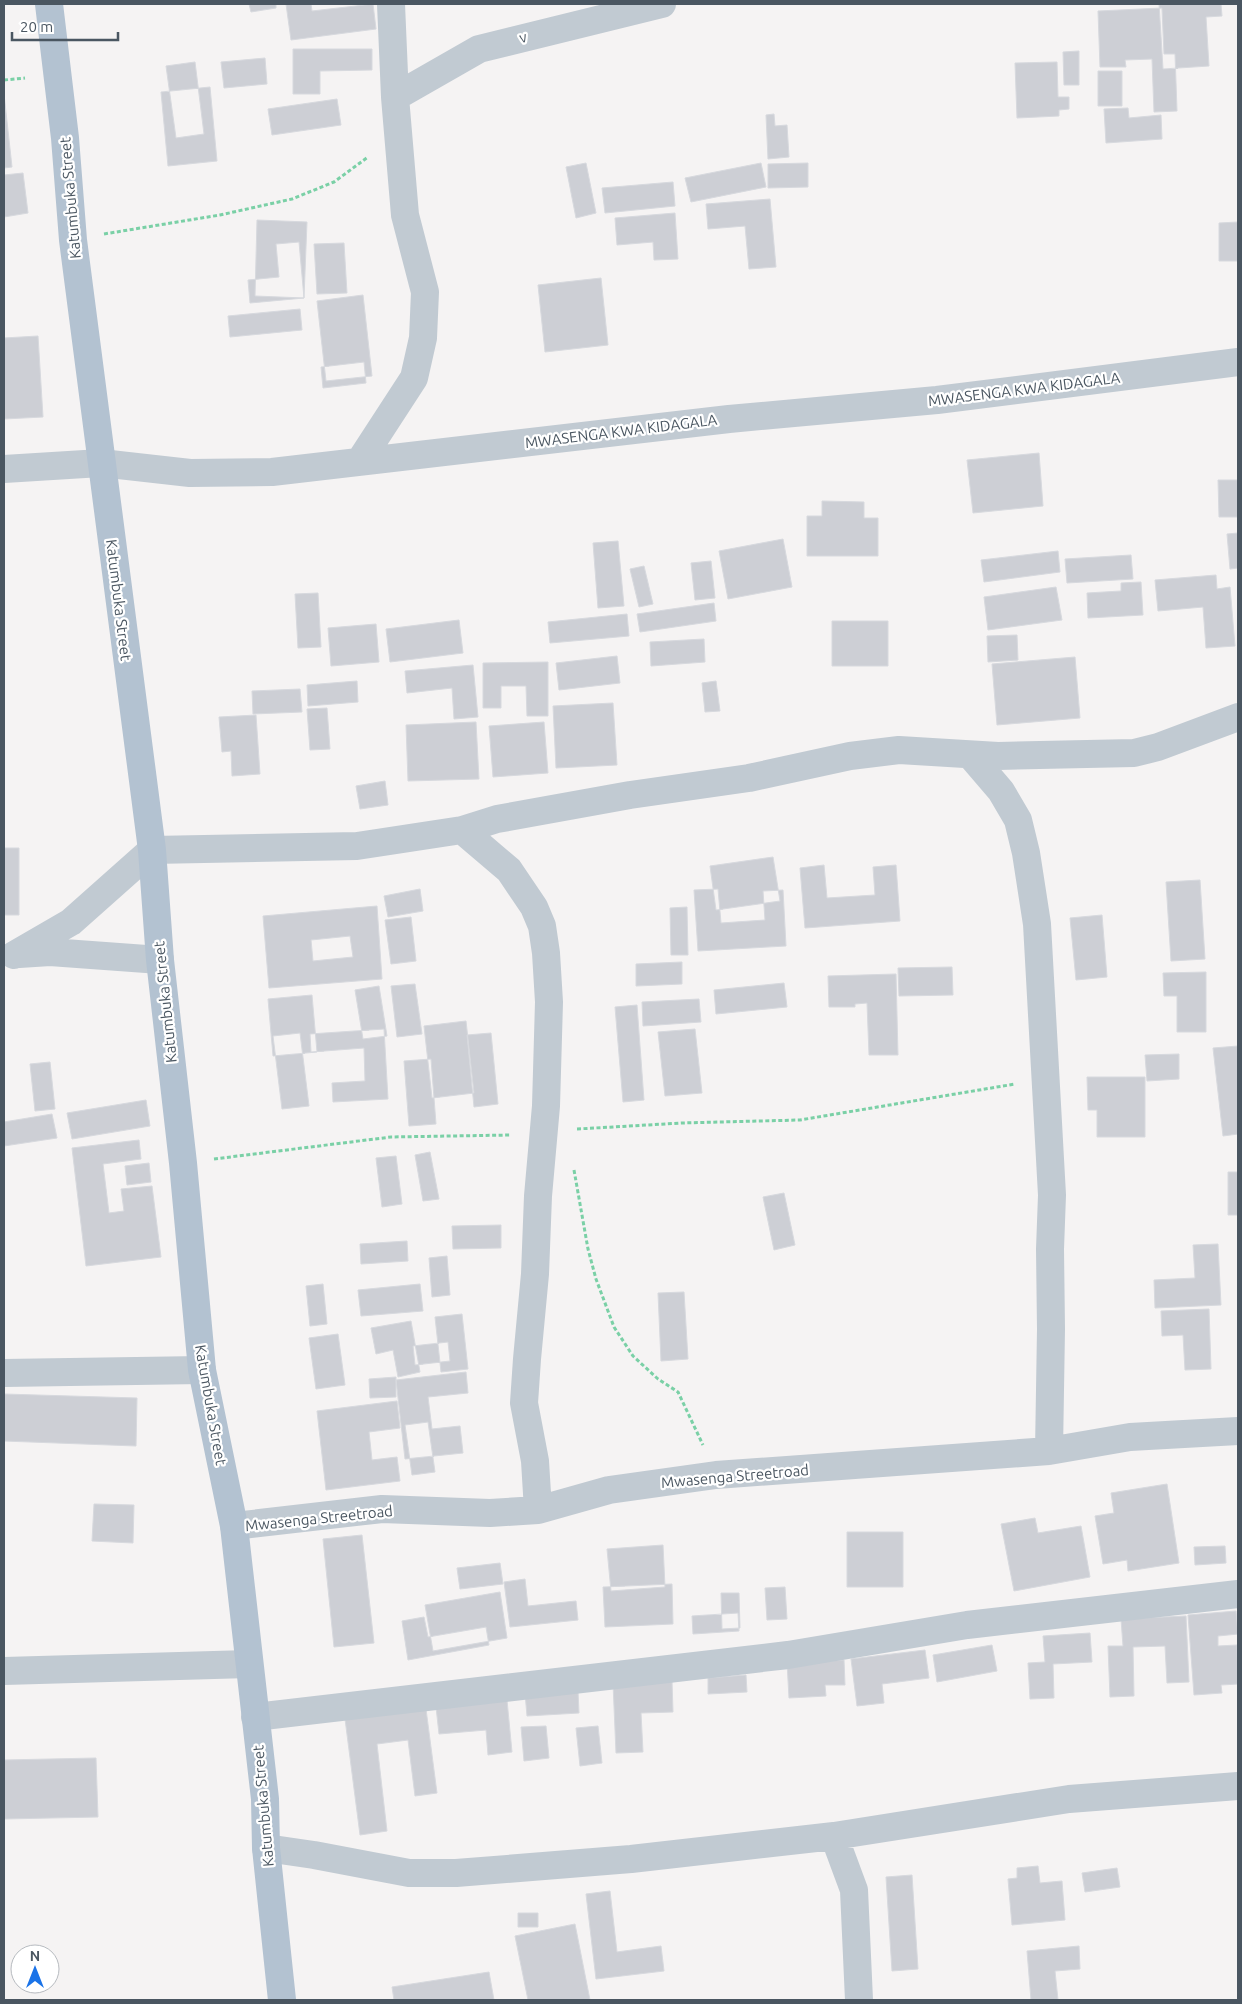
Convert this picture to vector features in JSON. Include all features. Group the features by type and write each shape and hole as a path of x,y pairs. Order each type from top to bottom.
{"main road":[{"name":"Katumbuka Street","path":"49,4 65,138 73,240 152,850 160,960 183,1163 202,1370 234,1526 265,1799 266,1848 282,2000"}],"street":[{"path":"360,461 414,378 423,338 425,292 405,215 395,97 391,4"},
{"name":"v","path":"395,97 478,49 662,4"},
{"name":"MWASENGA KWA KIDAGALA","path":"4,469 101,463 190,473 272,472 729,419 937,400 1238,362"},
{"path":"9,955 71,922 152,850 357,846 462,830 497,819 630,795 749,778 850,756 899,750 971,756 1134,753 1158,748 1238,717"},
{"path":"971,756 1001,791 1018,820 1026,853 1037,924 1052,1195 1049,1451"},
{"path":"462,830 509,870 534,907 542,926 546,953 549,1002 546,1106 524,1403 535,1462 538,1510"},
{"path":"9,955 50,952 160,960"},
{"path":"4,1373 202,1370"},
{"name":"Mwasenga Streetroad","path":"234,1526 382,1509 490,1513 538,1510 609,1490 716,1476 1049,1451 1130,1437 1238,1431"},
{"path":"255,1717 788,1656 967,1625 1238,1594"},
{"path":"4,1671 249,1664"},
{"path":"266,1848 409,1873 456,1873 632,1859 834,1836 1069,1799 1238,1786"},
{"path":"834,1836 854,1890 859,2000"}],"path":[{"path":"73,240 220,215 292,199 334,182 398,134"},
{"path":"573,1129 690,1122 800,1120 1045,1079"},
{"path":"183,1163 391,1137 543,1134"},
{"path":"574,1168 588,1249 596,1279 614,1327 633,1356 658,1379 678,1392 716,1476"}],"building":[{"path":"249,4 276,4 276,8 251,12"},
{"path":"286,4 311,4 312,11 373,4 376,29 291,40"},
{"path":"1159,4 1221,4 1222,16 1206,17 1209,66 1163,69"},
{"path":"1162,8 1164,54 1175,54 1177,111 1154,112 1152,59 1125,60 1126,67 1100,67 1098,11"},
{"path":"293,49 372,49 372,70 320,71 320,94 293,94"},
{"path":"1079,51 1079,85 1064,85 1063,52"},
{"path":"265,58 267,84 224,88 221,62"},
{"path":"195,62 204,134 176,138 166,66"},
{"path":"1057,62 1058,97 1069,97 1069,109 1059,110 1059,116 1017,118 1015,63"},
{"path":"1098,71 1122,71 1122,106 1098,106"},
{"path":"210,87 217,161 168,166 161,92"},
{"path":"4,94 12,167 4,168"},
{"path":"337,99 341,125 272,135 268,109"},
{"path":"1128,108 1129,118 1161,115 1162,139 1106,143 1104,109"},
{"path":"774,114 775,126 787,125 789,157 768,159 766,115"},
{"path":"586,163 596,213 576,218 566,167"},
{"path":"761,163 766,187 691,202 685,178"},
{"path":"808,163 808,187 768,188 768,164"},
{"path":"23,173 28,213 4,217 4,175"},
{"path":"673,182 675,206 605,213 602,188"},
{"path":"770,199 776,267 749,269 745,226 708,229 706,204"},
{"path":"675,213 678,259 654,260 653,242 617,245 615,218"},
{"path":"257,220 307,222 304,298 255,296"},
{"path":"1238,222 1238,261 1219,261 1219,223"},
{"path":"299,242 304,298 250,303 248,280 279,277 276,244"},
{"path":"344,243 347,293 317,294 314,244"},
{"path":"601,278 608,345 545,352 538,285"},
{"path":"363,295 372,376 326,381 317,301"},
{"path":"300,309 302,330 230,337 228,316"},
{"path":"38,336 43,417 4,419 4,338"},
{"path":"364,362 366,383 323,388 321,367"},
{"path":"1039,453 1043,506 973,513 967,460"},
{"path":"1218,480 1238,480 1238,517 1219,517"},
{"path":"822,501 864,502 864,518 878,518 878,556 807,556 807,516 822,516"},
{"path":"1238,533 1238,568 1230,569 1227,534"},
{"path":"783,539 792,587 728,599 719,551"},
{"path":"618,541 624,606 598,608 593,543"},
{"path":"1058,551 1060,572 984,582 981,560"},
{"path":"1131,555 1133,579 1067,583 1065,559"},
{"path":"711,561 715,598 695,600 691,563"},
{"path":"644,566 653,604 639,607 630,569"},
{"path":"1216,575 1217,589 1230,587 1235,646 1206,648 1203,607 1158,611 1155,580"},
{"path":"1141,582 1143,615 1088,618 1087,593 1121,591 1121,583"},
{"path":"1056,587 1062,620 988,630 984,597"},
{"path":"318,593 321,647 298,648 295,594"},
{"path":"714,603 716,621 640,632 637,614"},
{"path":"627,614 629,636 550,643 548,622"},
{"path":"459,620 463,653 390,662 386,629"},
{"path":"832,621 888,621 888,666 832,666"},
{"path":"376,624 379,662 331,666 328,628"},
{"path":"1017,635 1018,660 988,662 987,636"},
{"path":"704,639 705,662 651,666 650,642"},
{"path":"617,656 620,683 559,690 556,663"},
{"path":"1075,657 1080,718 997,725 992,664"},
{"path":"548,662 548,716 527,716 526,686 501,686 501,708 483,708 483,663"},
{"path":"473,665 478,717 454,719 452,688 407,693 405,671"},
{"path":"357,681 358,702 308,706 307,685"},
{"path":"716,681 720,711 705,712 702,683"},
{"path":"300,689 302,712 253,714 252,691"},
{"path":"613,703 617,765 556,768 553,706"},
{"path":"327,708 330,749 310,750 307,709"},
{"path":"256,715 260,774 232,776 231,751 222,752 219,717"},
{"path":"476,722 479,779 408,781 406,725"},
{"path":"544,722 548,773 493,777 489,726"},
{"path":"385,781 388,805 360,809 356,786"},
{"path":"4,848 19,848 19,915 4,915"},
{"path":"773,857 780,901 716,910 710,866"},
{"path":"824,865 827,898 875,895 873,867 896,865 900,921 805,928 800,868"},
{"path":"1200,880 1205,959 1171,961 1166,882"},
{"path":"420,889 423,911 388,917 384,896"},
{"path":"718,889 721,923 765,920 763,891 783,890 786,946 698,951 694,890"},
{"path":"377,906 382,979 269,988 263,916","holes":["350,936 353,957 313,961 311,940"]},
{"path":"687,907 688,955 671,955 670,908"},
{"path":"1102,915 1107,977 1076,980 1070,918"},
{"path":"411,917 416,961 391,964 385,920"},
{"path":"682,962 682,984 636,986 636,964"},
{"path":"952,967 953,995 899,996 898,968"},
{"path":"1206,972 1206,1032 1177,1032 1177,996 1164,996 1163,973"},
{"path":"896,974 898,1055 869,1055 867,1003 855,1004 855,1007 829,1007 828,976"},
{"path":"784,983 787,1007 716,1014 714,990"},
{"path":"415,984 422,1034 397,1037 391,986"},
{"path":"379,986 387,1036 363,1039 355,990"},
{"path":"312,995 317,1052 273,1056 268,999"},
{"path":"699,999 701,1022 643,1026 642,1002"},
{"path":"637,1005 644,1100 623,1102 615,1007"},
{"path":"466,1021 474,1093 432,1098 424,1026"},
{"path":"384,1029 388,1099 333,1102 332,1083 365,1081 364,1048 311,1052 310,1034"},
{"path":"695,1029 702,1093 665,1096 658,1032"},
{"path":"300,1033 309,1106 282,1109 273,1036"},
{"path":"491,1033 498,1104 474,1107 467,1035"},
{"path":"1238,1046 1238,1134 1223,1136 1213,1048"},
{"path":"1179,1054 1179,1079 1147,1081 1145,1055"},
{"path":"431,1059 436,1124 409,1126 404,1061"},
{"path":"50,1062 55,1109 35,1111 30,1064"},
{"path":"1087,1077 1145,1077 1145,1137 1097,1137 1097,1110 1088,1110"},
{"path":"146,1100 150,1126 72,1139 67,1113"},
{"path":"52,1114 57,1138 4,1146 4,1122"},
{"path":"139,1140 141,1159 103,1164 109,1213 124,1211 121,1189 152,1186 161,1257 86,1266 72,1148"},
{"path":"430,1152 439,1199 423,1201 415,1155"},
{"path":"396,1156 402,1204 382,1207 376,1158"},
{"path":"149,1163 151,1182 127,1185 125,1166"},
{"path":"1228,1172 1238,1172 1238,1215 1228,1215"},
{"path":"784,1193 795,1245 774,1250 763,1197"},
{"path":"501,1225 501,1248 453,1249 452,1226"},
{"path":"407,1241 408,1261 361,1264 360,1244"},
{"path":"1218,1244 1221,1305 1155,1308 1154,1280 1195,1278 1193,1245"},
{"path":"447,1256 450,1295 432,1297 429,1258"},
{"path":"323,1284 327,1324 310,1326 306,1286"},
{"path":"420,1284 423,1311 361,1316 358,1290"},
{"path":"684,1292 688,1359 661,1361 658,1293"},
{"path":"1209,1309 1211,1369 1185,1370 1183,1335 1162,1336 1161,1311"},
{"path":"462,1314 468,1369 441,1372 435,1317"},
{"path":"411,1321 420,1372 398,1377 393,1350 376,1354 371,1328"},
{"path":"338,1334 345,1385 316,1389 309,1338"},
{"path":"448,1342 450,1361 415,1365 413,1346"},
{"path":"466,1372 468,1393 428,1397 432,1429 460,1426 463,1453 405,1459 396,1380"},
{"path":"396,1377 396,1397 370,1398 369,1379"},
{"path":"4,1394 137,1398 136,1446 4,1441"},
{"path":"397,1401 400,1428 369,1432 372,1460 397,1457 400,1481 326,1490 317,1411"},
{"path":"428,1422 435,1472 412,1475 405,1425"},
{"path":"1167,1484 1179,1563 1128,1571 1127,1560 1103,1564 1095,1516 1114,1513 1111,1493"},
{"path":"94,1504 134,1505 133,1543 92,1541"},
{"path":"1035,1518 1038,1533 1081,1526 1090,1577 1014,1591 1001,1524"},
{"path":"847,1532 903,1532 903,1587 847,1587"},
{"path":"362,1535 374,1643 334,1647 323,1539"},
{"path":"663,1545 665,1587 611,1591 607,1549"},
{"path":"1225,1546 1226,1563 1195,1565 1194,1547"},
{"path":"500,1563 503,1584 460,1589 457,1568"},
{"path":"525,1579 528,1606 576,1601 578,1620 510,1627 504,1582"},
{"path":"672,1584 673,1624 605,1627 603,1587"},
{"path":"785,1587 787,1619 767,1620 765,1588"},
{"path":"500,1592 507,1638 433,1651 425,1605"},
{"path":"721,1593 739,1593 740,1628 722,1629"},
{"path":"1236,1611 1238,1634 1218,1636 1218,1646 1237,1645 1238,1684 1221,1685 1222,1693 1194,1695 1188,1615"},
{"path":"738,1613 739,1631 693,1634 692,1616"},
{"path":"1186,1616 1189,1682 1167,1683 1165,1646 1133,1647 1134,1696 1110,1697 1108,1646 1123,1646 1121,1619"},
{"path":"424,1617 428,1637 486,1627 489,1645 408,1660 402,1621"},
{"path":"1090,1633 1092,1662 1053,1664 1054,1698 1030,1699 1028,1663 1045,1662 1043,1636"},
{"path":"992,1645 997,1671 937,1682 933,1655"},
{"path":"925,1650 929,1678 882,1684 884,1703 857,1706 851,1659"},
{"path":"844,1660 845,1685 825,1685 826,1696 789,1698 787,1662"},
{"path":"746,1675 747,1692 708,1694 708,1678"},
{"path":"672,1681 673,1712 641,1713 643,1752 616,1753 613,1683"},
{"path":"578,1691 579,1713 527,1716 525,1693"},
{"path":"507,1700 512,1752 488,1755 486,1730 439,1734 436,1707"},
{"path":"426,1709 437,1793 415,1796 408,1740 377,1744 387,1831 360,1835 345,1719"},
{"path":"546,1726 549,1758 524,1761 521,1727"},
{"path":"598,1726 602,1763 580,1766 576,1728"},
{"path":"96,1758 98,1817 4,1819 4,1760"},
{"path":"1038,1866 1040,1883 1062,1881 1065,1920 1012,1925 1008,1879 1017,1878 1017,1868"},
{"path":"1117,1868 1120,1887 1085,1892 1082,1873"},
{"path":"912,1875 918,1969 892,1971 886,1877"},
{"path":"610,1891 617,1952 661,1946 664,1971 596,1979 586,1894"},
{"path":"518,1913 538,1913 538,1927 518,1927"},
{"path":"575,1924 590,2000 528,2000 515,1936"},
{"path":"1079,1946 1080,1969 1055,1971 1058,2000 1031,2000 1027,1951"},
{"path":"489,1972 494,2000 394,2000 392,1987"}]}
